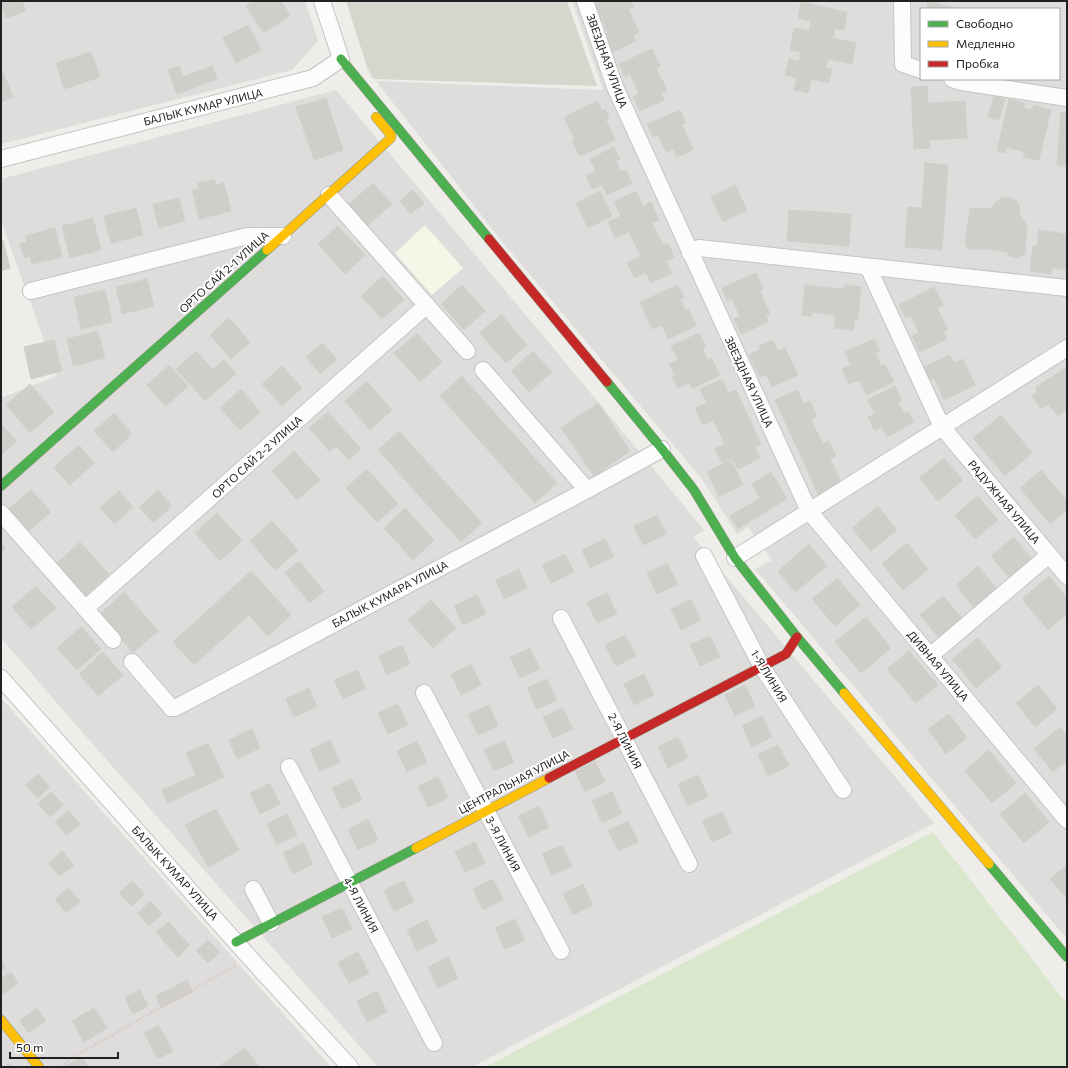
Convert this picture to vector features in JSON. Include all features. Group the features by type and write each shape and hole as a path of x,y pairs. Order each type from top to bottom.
{"street":[{"path":"322,1 336,65 662,449 694,490 736,558 797,637 1067,957"},
{"name":"ЗВЕЗДНАЯ УЛИЦА","path":"585,1 615,88 809,511"},
{"path":"902,1 903,64 920,70"},
{"name":"БАЛЫК КУМАР УЛИЦА","path":"1,159 313,78 336,65"},
{"path":"955,80 1067,98"},
{"name":"ОРТО САЙ 2-1 УЛИЦА","path":"1,486 283,236 391,138 391,135 371,112"},
{"path":"329,194 467,351"},
{"path":"31,291 247,236 283,236"},
{"path":"690,253 699,248 1067,288"},
{"path":"868,267 942,427"},
{"name":"ОРТО САЙ 2-2 УЛИЦА","path":"86,608 427,305"},
{"path":"736,558 1067,348"},
{"path":"483,370 587,490"},
{"name":"РАДУЖНАЯ УЛИЦА","path":"942,427 1067,576"},
{"name":"БАЛЫК КУМАРА УЛИЦА","path":"132,662 169,706 171,708 175,708 662,449"},
{"name":"ДИВНАЯ УЛИЦА","path":"809,511 1067,820"},
{"path":"1,513 113,640"},
{"path":"930,656 1049,555"},
{"name":"1-Я ЛИНИЯ","path":"704,556 762,667 843,790"},
{"name":"2-Я ЛИНИЯ","path":"561,618 689,864"},
{"name":"ЦЕНТРАЛЬНАЯ УЛИЦА","path":"236,942 786,654 797,637"},
{"name":"БАЛЫК КУМАР УЛИЦА","path":"1,678 250,958 350,1067"},
{"name":"3-Я ЛИНИЯ","path":"424,693 561,951"},
{"name":"4-Я ЛИНИЯ","path":"289,767 434,1043"},
{"path":"253,889 271,923"},
{"path":"1,1020 39,1067"}],"path":[{"path":"61,1067 73,1057 250,958"}],"shaded area":[{"path":"1,1 305,1 318,41 292,70 1,144"},
{"path":"346,1 567,1 597,86 373,79 367,67"},
{"path":"572,1 1067,1 1067,939 755,569 772,560 748,527 737,534 702,479 500,239 376,81 603,90"},
{"path":"336,90 541,333 704,530 693,537 934,823 472,1067 378,1067 1,638 1,398 57,376 1,221 1,179"},
{"path":"425,225 463,268 432,295 395,253"},
{"path":"1,698 331,1067 1,1067"}],"green space":[{"path":"933,832 1067,1004 1067,1067 485,1067"}],"building":[{"path":"1,1 22,1 26,11 6,18"},
{"path":"254,1 281,1 290,15 264,33 246,6"},
{"path":"600,1 631,1 634,7 628,9 639,32 633,35 636,41 611,53 603,36 608,33 601,16 596,18 590,6"},
{"path":"801,2 847,12 844,30 835,28 833,38 856,43 852,64 828,59 826,68 832,69 829,83 811,79 808,93 794,90 797,78 785,75 789,59 799,61 801,52 790,50 794,28 809,31 811,21 798,18"},
{"path":"928,2 957,8 927,8"},
{"path":"248,25 261,50 236,63 223,38"},
{"path":"652,49 660,66 656,68 667,90 661,93 664,100 640,111 633,97 639,94 630,74 625,77 619,64"},
{"path":"91,52 100,77 64,89 56,63"},
{"path":"179,66 183,77 212,66 217,79 177,94 168,70"},
{"path":"1,72 3,72 13,97 1,102"},
{"path":"927,86 928,103 965,101 967,138 929,140 930,148 914,149 911,87"},
{"path":"994,96 1005,99 999,120 988,117"},
{"path":"326,98 343,150 314,160 296,107"},
{"path":"1009,99 1025,103 1024,108 1032,110 1034,105 1051,110 1039,160 1023,157 1025,152 1007,147 1005,153 997,151"},
{"path":"597,101 602,111 605,109 609,118 606,120 615,140 580,156 572,141 575,139 564,117"},
{"path":"680,110 686,123 682,124 693,150 677,157 674,149 666,152 658,134 653,137 647,124"},
{"path":"1061,112 1067,113 1067,166 1057,165"},
{"path":"614,147 620,159 616,161 621,172 626,170 632,183 607,195 602,185 592,189 586,176 596,171 590,159"},
{"path":"925,163 948,165 942,250 905,247 908,207 922,208"},
{"path":"214,180 216,185 224,183 231,211 199,219 192,190 199,189 198,183"},
{"path":"373,183 392,204 366,227 347,206"},
{"path":"735,185 747,210 723,222 711,197"},
{"path":"413,190 424,203 411,214 400,201"},
{"path":"600,191 612,216 588,228 576,203"},
{"path":"636,191 643,206 651,202 659,220 652,223 663,245 668,243 674,257 666,261 672,273 651,283 646,272 635,278 627,263 641,256 629,232 615,238 608,222 621,216 614,202"},
{"path":"1009,197 1017,201 1020,208 1019,215 1027,224 1025,254 1018,258 1009,256 1007,252 984,249 968,249 965,244 970,208 991,209 1001,198"},
{"path":"179,198 185,221 159,228 153,204"},
{"path":"136,208 143,235 111,243 104,216"},
{"path":"789,210 851,214 849,246 787,241"},
{"path":"93,218 101,250 70,258 62,226"},
{"path":"338,226 365,255 345,274 318,244"},
{"path":"55,228 62,257 32,264 30,256 24,258 20,244 27,242 25,236"},
{"path":"1039,230 1067,234 1067,270 1052,268 1051,274 1030,271 1033,246 1037,246"},
{"path":"1,240 3,240 10,268 1,271"},
{"path":"756,273 763,289 760,291 770,314 765,316 769,322 741,334 734,319 740,316 732,299 727,301 722,288"},
{"path":"383,276 404,300 382,319 361,296"},
{"path":"147,279 154,306 122,314 116,287"},
{"path":"462,285 485,311 464,330 441,304"},
{"path":"678,285 684,297 680,299 685,310 689,309 696,326 668,339 662,325 652,329 640,302"},
{"path":"805,285 844,289 844,285 861,287 858,319 854,319 854,330 834,328 836,315 811,312 811,316 802,315"},
{"path":"934,287 943,305 937,308 948,329 944,332 947,339 920,352 912,336 919,333 911,316 906,318 899,305"},
{"path":"105,290 112,322 81,329 74,297"},
{"path":"501,314 527,345 506,363 480,333"},
{"path":"229,318 250,342 231,359 210,335"},
{"path":"98,331 105,358 73,366 67,339"},
{"path":"417,333 442,362 420,382 394,353"},
{"path":"699,333 706,347 702,349 708,360 711,358 720,375 692,389 689,383 677,388 672,376 675,375 669,364 678,360 671,346"},
{"path":"874,339 880,351 875,353 881,366 885,365 894,382 866,395 859,380 849,384 842,369 851,365 845,352"},
{"path":"54,340 62,371 31,379 24,347"},
{"path":"772,340 778,351 785,348 798,375 772,387 766,374 760,377 749,355 761,349 759,346"},
{"path":"322,343 337,359 320,374 306,357"},
{"path":"196,351 213,370 224,360 236,374 205,401 176,369"},
{"path":"533,351 552,372 529,392 511,371"},
{"path":"950,355 954,363 963,359 975,385 944,400 934,378 930,380 924,367"},
{"path":"169,365 188,386 166,406 147,385"},
{"path":"282,366 302,388 282,406 262,384"},
{"path":"1067,367 1067,409 1058,416 1048,404 1041,409 1032,396 1037,392 1036,387"},
{"path":"462,376 557,483 535,503 440,396"},
{"path":"722,379 728,393 736,390 761,444 755,447 760,458 738,469 732,458 722,463 715,448 725,444 713,420 703,425 695,408 707,403 700,389"},
{"path":"367,381 392,410 370,430 345,401"},
{"path":"30,384 54,412 30,433 6,405"},
{"path":"895,386 902,400 898,402 904,413 908,411 914,422 887,437 882,427 875,431 868,417 875,414 867,400"},
{"path":"241,389 260,412 240,430 220,408"},
{"path":"797,390 804,404 810,401 817,417 811,420 823,444 829,441 836,456 830,459 835,469 812,480 775,400"},
{"path":"598,403 630,451 594,476 561,428"},
{"path":"328,412 361,449 349,460 336,446 330,452 309,428"},
{"path":"114,413 132,434 113,452 94,431"},
{"path":"1001,415 1032,453 1005,476 973,438"},
{"path":"1,424 17,441 1,455"},
{"path":"399,431 482,523 461,542 378,450"},
{"path":"79,445 94,463 70,485 54,467"},
{"path":"294,451 320,480 297,500 272,471"},
{"path":"944,458 963,480 938,501 919,478"},
{"path":"731,460 743,485 719,496 707,472"},
{"path":"367,469 398,504 377,522 346,488"},
{"path":"835,470 845,490 821,501 812,481"},
{"path":"1041,470 1067,501 1067,509 1050,524 1020,488"},
{"path":"771,472 787,499 738,529 730,516 760,498 752,484"},
{"path":"31,490 51,512 28,532 8,510"},
{"path":"158,490 172,506 153,523 139,507"},
{"path":"119,491 133,507 114,524 100,508"},
{"path":"978,496 998,520 975,539 955,515"},
{"path":"878,506 897,530 871,551 852,528"},
{"path":"405,508 434,540 413,560 384,528"},
{"path":"217,513 242,541 220,561 195,533"},
{"path":"657,515 666,534 643,545 634,526"},
{"path":"272,521 298,550 275,570 250,541"},
{"path":"1014,537 1032,559 1010,578 991,556"},
{"path":"605,539 614,557 590,568 582,550"},
{"path":"80,542 109,574 85,596 56,564"},
{"path":"907,543 928,569 903,590 882,564"},
{"path":"1,544 6,548 1,553"},
{"path":"809,544 827,566 795,592 778,571"},
{"path":"565,554 574,572 551,583 542,565"},
{"path":"299,561 324,591 310,603 285,573"},
{"path":"667,563 678,584 657,594 647,573"},
{"path":"978,566 997,589 974,608 956,585"},
{"path":"519,569 527,588 504,599 496,580"},
{"path":"251,571 291,615 268,636 249,615 194,665 173,642"},
{"path":"1049,576 1067,598 1067,614 1048,630 1022,599"},
{"path":"837,578 860,605 835,626 812,599"},
{"path":"36,586 56,608 31,629 12,607"},
{"path":"124,592 158,631 133,653 100,614"},
{"path":"607,593 617,614 597,623 587,602"},
{"path":"477,595 486,614 463,625 454,606"},
{"path":"943,596 963,619 940,639 920,615"},
{"path":"691,599 701,620 681,630 671,609"},
{"path":"431,600 456,628 433,648 408,620"},
{"path":"866,617 891,648 861,673 835,642"},
{"path":"81,627 101,649 77,670 57,648"},
{"path":"625,635 636,656 616,666 605,645"},
{"path":"710,636 720,657 700,666 690,645"},
{"path":"978,638 1002,667 976,688 952,659"},
{"path":"402,645 410,664 387,675 379,656"},
{"path":"530,648 540,669 520,678 510,657"},
{"path":"909,651 938,685 916,703 887,669"},
{"path":"103,652 123,675 98,696 79,674"},
{"path":"471,664 481,685 461,695 451,674"},
{"path":"357,670 366,688 343,699 334,680"},
{"path":"644,674 654,695 634,705 624,684"},
{"path":"547,679 557,700 537,709 527,688"},
{"path":"745,685 755,706 735,716 725,695"},
{"path":"1038,685 1057,709 1035,727 1016,703"},
{"path":"309,688 317,707 294,717 286,699"},
{"path":"398,704 408,725 388,734 378,713"},
{"path":"489,705 498,726 478,735 468,714"},
{"path":"563,708 573,729 553,738 543,717"},
{"path":"949,714 967,738 946,754 928,729"},
{"path":"762,716 772,737 752,747 742,726"},
{"path":"1060,727 1067,735 1067,761 1053,772 1034,749"},
{"path":"252,729 260,748 237,759 229,740"},
{"path":"678,737 688,758 668,768 658,747"},
{"path":"330,740 340,762 320,771 310,750"},
{"path":"417,741 427,762 407,772 397,751"},
{"path":"504,741 514,762 494,771 484,750"},
{"path":"208,743 224,777 168,803 162,790 196,775 186,753"},
{"path":"778,745 789,766 768,776 758,754"},
{"path":"989,750 1016,783 992,803 965,771"},
{"path":"595,761 605,782 585,792 575,771"},
{"path":"38,774 50,787 38,798 26,785"},
{"path":"698,775 708,796 688,806 678,784"},
{"path":"438,777 448,798 428,807 418,786"},
{"path":"352,779 362,800 342,809 332,788"},
{"path":"270,783 280,804 260,814 250,793"},
{"path":"51,792 63,805 50,817 38,803"},
{"path":"612,792 622,813 602,823 592,801"},
{"path":"1025,793 1049,822 1024,843 1000,814"},
{"path":"539,806 549,827 529,837 518,816"},
{"path":"216,809 239,850 208,867 185,825"},
{"path":"68,810 80,824 66,835 55,822"},
{"path":"722,812 732,833 712,842 702,821"},
{"path":"287,814 297,835 277,845 267,824"},
{"path":"368,819 378,840 358,850 348,829"},
{"path":"628,821 638,842 618,851 608,830"},
{"path":"475,842 485,863 465,872 455,851"},
{"path":"303,843 313,864 293,874 283,853"},
{"path":"562,845 572,866 552,875 542,854"},
{"path":"62,851 74,865 60,876 48,864"},
{"path":"1067,865 1067,899 1050,879"},
{"path":"493,879 503,900 483,910 473,889"},
{"path":"132,881 144,894 132,906 119,893"},
{"path":"404,881 414,902 394,911 384,890"},
{"path":"583,884 593,905 573,915 563,894"},
{"path":"68,888 80,901 66,913 55,899"},
{"path":"150,901 162,914 149,926 138,913"},
{"path":"342,908 352,929 332,938 322,917"},
{"path":"515,919 525,940 505,949 495,928"},
{"path":"427,920 437,941 417,951 407,930"},
{"path":"169,922 179,934 167,945 156,932"},
{"path":"179,934 190,945 178,957 167,945"},
{"path":"208,940 220,952 208,963 196,951"},
{"path":"358,952 369,973 349,983 338,962"},
{"path":"448,957 458,978 438,988 428,967"},
{"path":"1,961 5,968 1,971"},
{"path":"11,972 18,983 1,995 1,978"},
{"path":"187,980 193,992 161,1008 156,996"},
{"path":"140,990 148,1006 133,1014 125,998"},
{"path":"377,991 387,1012 367,1022 357,1001"},
{"path":"37,1008 46,1021 28,1033 20,1020"},
{"path":"94,1008 107,1028 84,1042 72,1021"},
{"path":"158,1025 173,1051 158,1059 144,1033"},
{"path":"245,1048 258,1065 255,1067 224,1067 222,1064"},
{"path":"82,1057 88,1067 64,1067"},
{"path":"9,1063 13,1067 4,1067"}],"traffic: fast":[{"path":"341,59 489,239"},
{"path":"1,486 267,250"},
{"path":"607,382 694,490 735,558 797,637 844,693"},
{"path":"236,942 416,848"},
{"path":"989,864 1067,957"}],"traffic: slow":[{"path":"267,250 391,138 391,135 376,117"},
{"path":"844,693 989,864"},
{"path":"416,848 549,778"},
{"path":"1,1020 39,1067"}],"traffic: jam":[{"path":"489,239 607,382"},
{"path":"549,778 786,654 797,637"}]}
